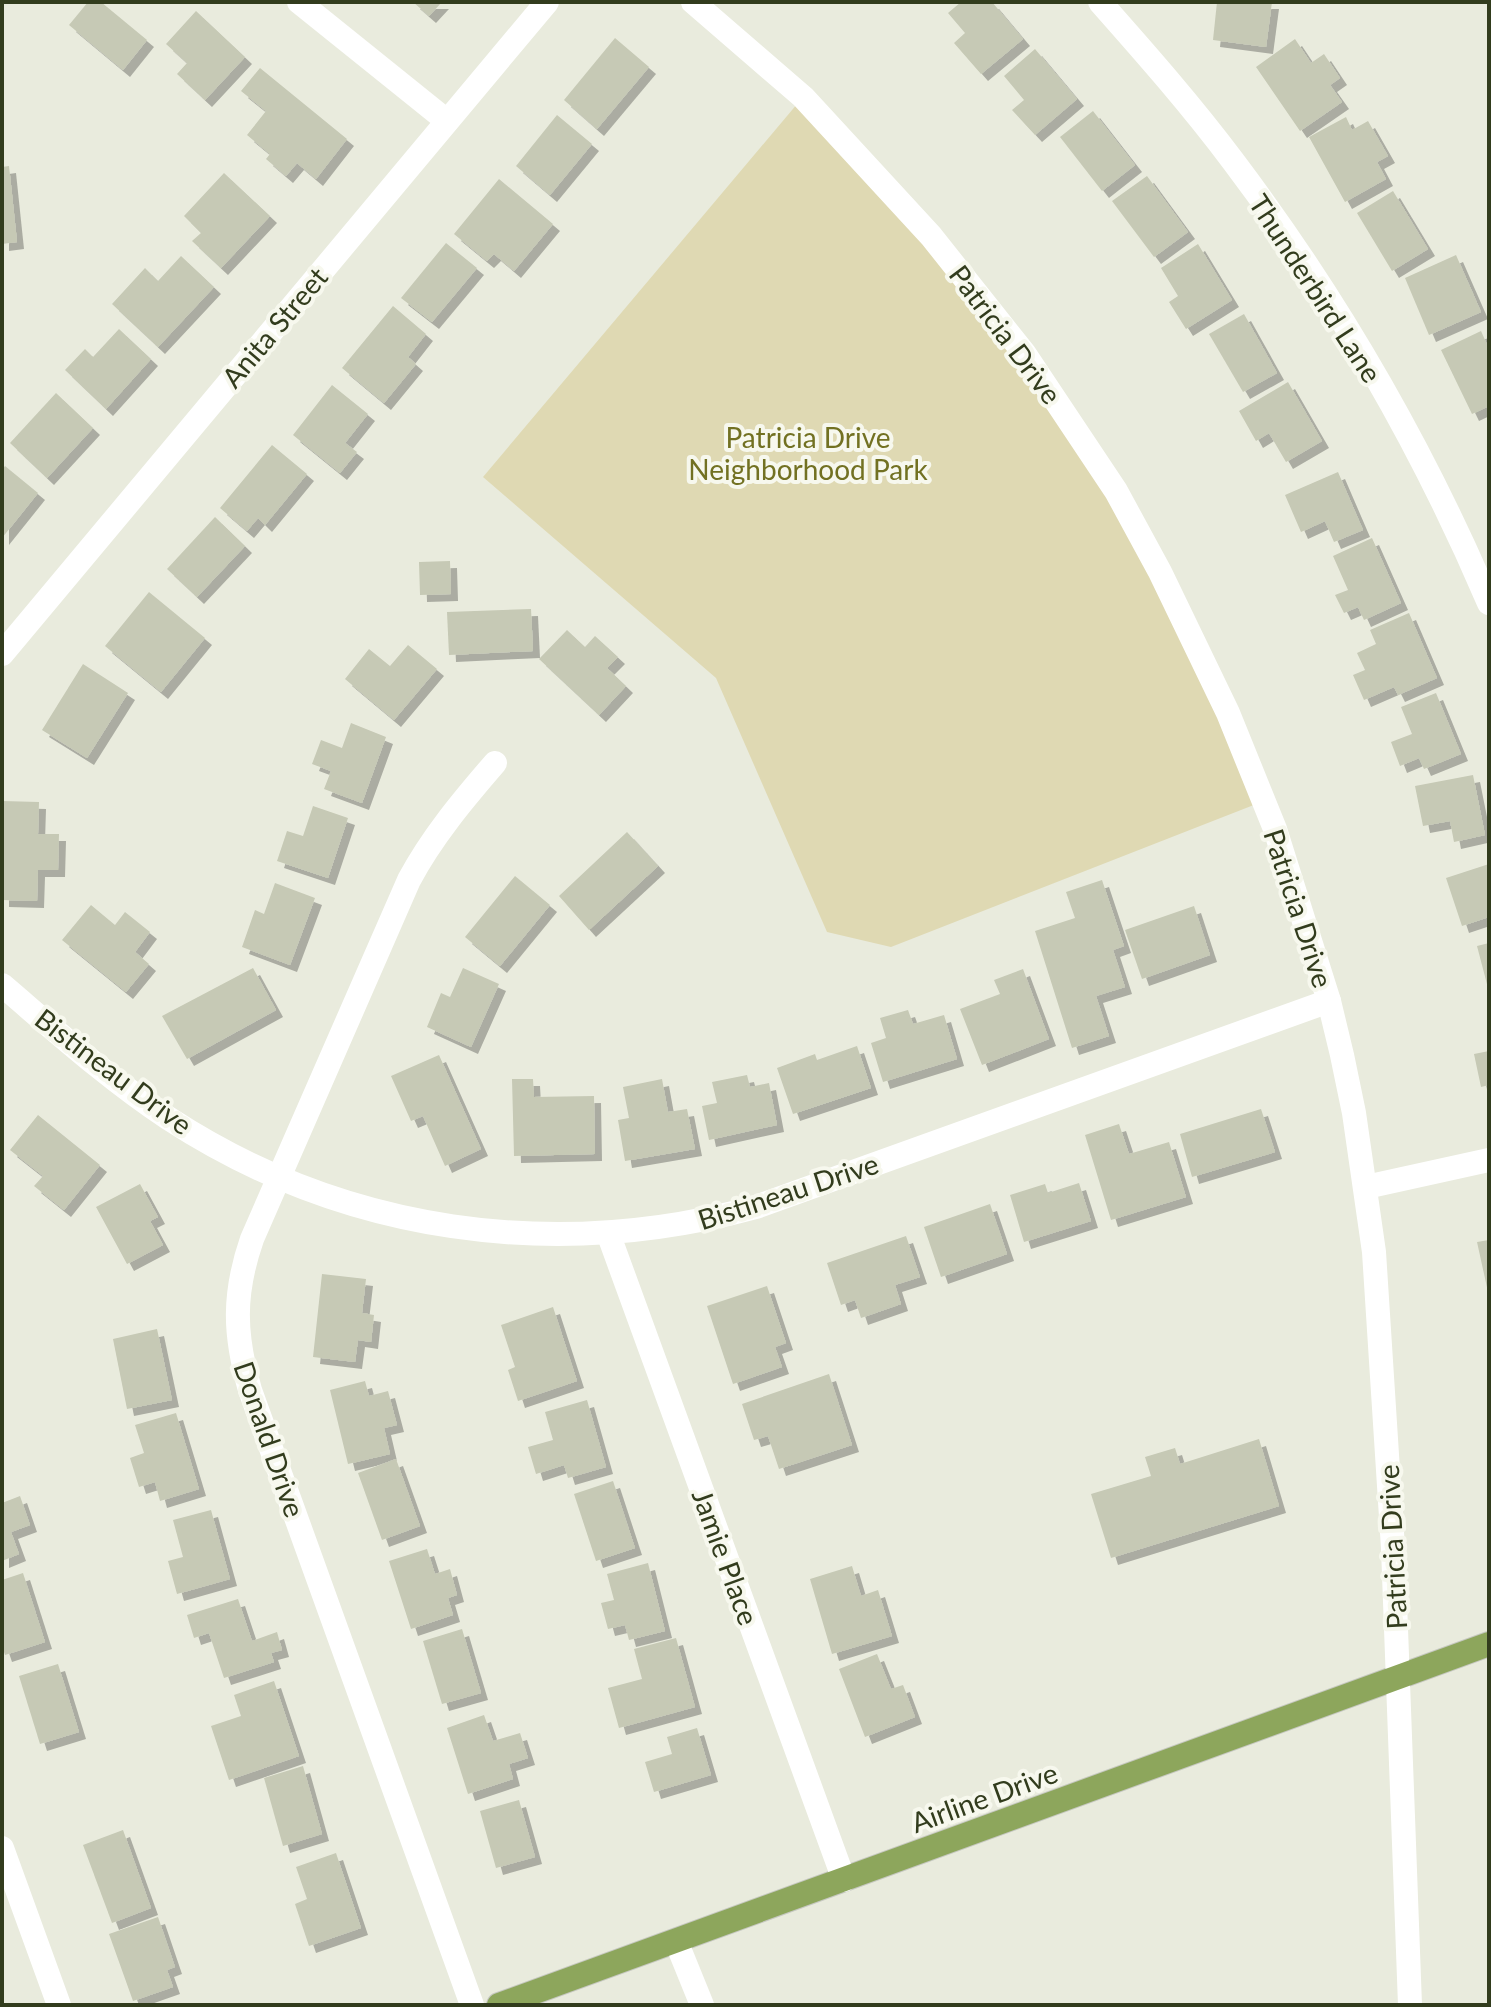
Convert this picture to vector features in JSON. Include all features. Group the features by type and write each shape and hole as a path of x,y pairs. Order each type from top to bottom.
{"main road":[{"name":"Airline Drive","path":"499,2005 1489,1644"}],"street":[{"path":"299,2 447,121"},
{"name":"Anita Street","path":"2,654 547,2"},
{"name":"Patricia Drive","path":"693,2 803,97 931,236 1024,353 1116,491 1194,640 1234,727 1275,829 1329,1001 1354,1113 1366,1187 1379,1309 1393,1548 1410,2005"},
{"name":"Thunderbird Lane","path":"1100,2 1170,81 1289,238 1336,311 1437,493 1489,603"},
{"name":"Donald Drive","path":"472,2005 250,1390 239,1352 237,1321 244,1262 409,880 431,843 495,763"},
{"name":"Bistineau Drive","path":"2,985 101,1068 157,1110 279,1178 358,1207 431,1224 509,1233 608,1233 683,1224 756,1207 1329,1001"},
{"path":"1366,1187 1489,1160"},
{"name":"Jamie Place","path":"608,1233 844,1880"},
{"path":"2,1848 59,2005"},
{"path":"676,1941 702,2005"}],"green space":[{"name":"Patricia Drive Neighborhood Park","path":"803,97 980,296 1116,491 1264,801 891,947 827,932 716,678 483,477"}],"building":[{"path":"88,2 101,2 147,40 123,70 69,25"},
{"path":"413,2 442,2 429,16"},
{"path":"961,2 992,2 1023,39 981,74 954,43 965,33 948,13"},
{"path":"1217,2 1272,2 1266,47 1213,40"},
{"path":"196,11 245,57 205,100 177,74 187,63 166,44"},
{"path":"615,38 649,67 597,129 564,100"},
{"path":"1295,39 1311,63 1324,54 1340,78 1330,85 1342,102 1300,131 1256,67"},
{"path":"1035,49 1077,99 1035,135 1012,110 1024,100 1004,76"},
{"path":"260,68 347,139 316,179 297,163 286,176 266,159 270,154 247,135 266,111 241,91"},
{"path":"1093,111 1135,165 1102,191 1060,137"},
{"path":"557,115 592,144 550,195 516,166"},
{"path":"1346,117 1352,130 1368,121 1388,156 1377,162 1386,179 1345,202 1309,137"},
{"path":"9,166 17,242 2,244 2,167"},
{"path":"224,173 270,216 221,268 192,241 201,233 184,216"},
{"path":"1147,176 1188,232 1154,257 1112,201"},
{"path":"499,179 553,224 514,271 494,254 487,261 454,234"},
{"path":"1393,191 1428,249 1392,271 1357,213"},
{"path":"446,243 477,268 432,322 401,298"},
{"path":"1198,244 1232,300 1186,329 1169,302 1178,296 1161,268"},
{"path":"1456,255 1481,312 1429,335 1405,278"},
{"path":"181,256 214,287 158,347 112,304 145,268 158,281"},
{"path":"393,306 426,334 408,357 416,364 384,403 342,368"},
{"path":"1244,314 1277,373 1243,392 1209,334"},
{"path":"119,329 151,359 106,409 65,370 85,349 93,357"},
{"path":"1481,331 1489,349 1489,406 1472,414 1441,350"},
{"path":"1288,382 1322,441 1286,462 1269,433 1256,441 1239,411"},
{"path":"332,385 368,414 345,443 357,452 340,473 293,435"},
{"path":"56,393 93,428 47,478 10,443"},
{"path":"272,445 307,474 265,525 258,518 247,531 220,508"},
{"path":"5,466 38,493 2,538 2,470"},
{"path":"1338,472 1363,530 1334,542 1325,521 1301,532 1285,495"},
{"path":"215,517 245,546 197,597 167,569"},
{"path":"1372,538 1401,603 1364,620 1358,607 1344,613 1335,595 1348,590 1333,556"},
{"path":"450,561 451,594 420,595 419,562"},
{"path":"149,592 205,638 161,692 105,646"},
{"path":"531,609 533,651 449,655 447,612"},
{"path":"1409,613 1437,678 1398,695 1394,687 1364,700 1353,675 1365,670 1357,653 1376,644 1370,630"},
{"path":"567,630 585,647 595,636 618,657 607,668 626,686 599,715 539,659"},
{"path":"408,645 437,669 394,720 345,679 369,649 390,666"},
{"path":"83,664 128,693 87,758 42,730"},
{"path":"1436,693 1461,754 1424,769 1419,758 1400,766 1391,742 1412,734 1401,707"},
{"path":"351,723 386,737 362,803 324,789 331,771 312,764 321,740 342,748"},
{"path":"1473,775 1485,835 1454,842 1450,821 1423,826 1415,786"},
{"path":"2,801 39,802 38,834 59,834 58,870 38,870 37,901 2,900"},
{"path":"313,806 348,818 328,878 277,861 287,831 303,836"},
{"path":"627,832 658,866 589,930 559,896"},
{"path":"1489,864 1489,917 1462,926 1446,878"},
{"path":"515,876 550,905 500,966 465,937"},
{"path":"1102,880 1124,946 1113,950 1125,987 1096,996 1109,1036 1072,1048 1035,931 1075,918 1066,892"},
{"path":"275,883 315,898 290,965 242,947 255,910 264,914"},
{"path":"91,905 115,925 125,912 150,932 135,952 149,964 126,992 62,940"},
{"path":"1194,906 1210,955 1142,979 1125,930"},
{"path":"1489,943 1489,988 1488,988 1477,946"},
{"path":"253,968 276,1010 187,1059 162,1016"},
{"path":"463,968 499,984 471,1047 427,1027 441,993 450,997"},
{"path":"1023,969 1049,1039 982,1065 960,1009 1000,994 994,980"},
{"path":"908,1010 913,1024 944,1015 957,1059 883,1082 871,1043 886,1038 880,1018"},
{"path":"857,1046 871,1088 793,1114 777,1068 815,1054 817,1060"},
{"path":"1489,1051 1489,1085 1481,1087 1474,1054"},
{"path":"439,1055 481,1149 445,1166 423,1116 411,1121 391,1076"},
{"path":"747,1075 750,1087 769,1083 777,1125 709,1140 702,1106 717,1103 712,1082"},
{"path":"512,1079 533,1079 534,1097 594,1096 595,1154 514,1156"},
{"path":"662,1079 668,1112 687,1109 695,1149 625,1161 618,1120 629,1118 623,1087"},
{"path":"1261,1109 1275,1152 1192,1177 1180,1134"},
{"path":"38,1115 100,1165 64,1210 34,1186 43,1176 10,1150"},
{"path":"1119,1124 1129,1154 1169,1142 1186,1197 1111,1220 1085,1135"},
{"path":"1079,1183 1091,1221 1024,1242 1010,1195 1045,1184 1048,1193"},
{"path":"140,1184 158,1217 150,1221 163,1245 127,1264 96,1207"},
{"path":"990,1204 1007,1254 941,1277 924,1227"},
{"path":"906,1236 920,1277 895,1285 901,1304 861,1318 855,1300 841,1305 827,1263"},
{"path":"1489,1240 1489,1292 1488,1292 1477,1242"},
{"path":"322,1274 366,1279 362,1313 374,1315 371,1342 358,1340 355,1362 313,1357"},
{"path":"767,1286 786,1343 775,1347 782,1367 733,1384 707,1306"},
{"path":"553,1307 577,1381 518,1401 508,1370 515,1367 501,1325"},
{"path":"157,1329 172,1400 127,1409 113,1339"},
{"path":"829,1374 852,1445 779,1469 768,1436 754,1440 742,1404"},
{"path":"365,1381 369,1396 388,1391 397,1425 384,1428 390,1454 348,1464 330,1390"},
{"path":"587,1400 606,1467 568,1478 564,1465 536,1474 528,1447 553,1440 545,1412"},
{"path":"176,1413 199,1489 160,1501 155,1482 139,1487 130,1458 144,1453 135,1425"},
{"path":"1259,1439 1279,1506 1111,1558 1091,1494 1151,1476 1145,1457 1175,1448 1180,1464"},
{"path":"396,1459 420,1526 382,1540 358,1473"},
{"path":"613,1481 635,1548 596,1561 574,1494"},
{"path":"20,1496 30,1525 11,1532 19,1554 2,1561 2,1503"},
{"path":"211,1510 230,1579 177,1594 168,1561 183,1557 173,1520"},
{"path":"427,1549 435,1574 450,1569 457,1595 448,1598 453,1615 411,1629 389,1561"},
{"path":"648,1563 665,1631 629,1640 625,1625 608,1629 601,1603 614,1600 607,1574"},
{"path":"852,1566 861,1596 878,1590 892,1636 832,1654 810,1579"},
{"path":"23,1573 45,1642 5,1655 2,1646 2,1580"},
{"path":"238,1599 252,1641 277,1632 282,1650 271,1653 274,1662 224,1678 209,1633 194,1638 187,1615"},
{"path":"462,1629 481,1693 442,1704 423,1641"},
{"path":"676,1638 695,1707 619,1728 608,1688 642,1679 634,1649"},
{"path":"877,1654 891,1689 903,1685 915,1717 865,1737 839,1669"},
{"path":"58,1664 79,1732 40,1744 19,1676"},
{"path":"274,1681 299,1756 229,1780 211,1726 241,1716 234,1695"},
{"path":"484,1715 493,1741 520,1733 528,1758 509,1764 513,1779 468,1794 447,1728"},
{"path":"697,1728 711,1775 654,1792 645,1762 672,1754 667,1737"},
{"path":"303,1766 322,1834 283,1846 264,1778"},
{"path":"519,1800 535,1857 496,1868 480,1811"},
{"path":"123,1830 151,1908 112,1923 83,1845"},
{"path":"336,1853 361,1928 309,1946 295,1904 307,1899 296,1867"},
{"path":"158,1917 175,1967 167,1970 173,1987 133,2001 109,1934"}]}
